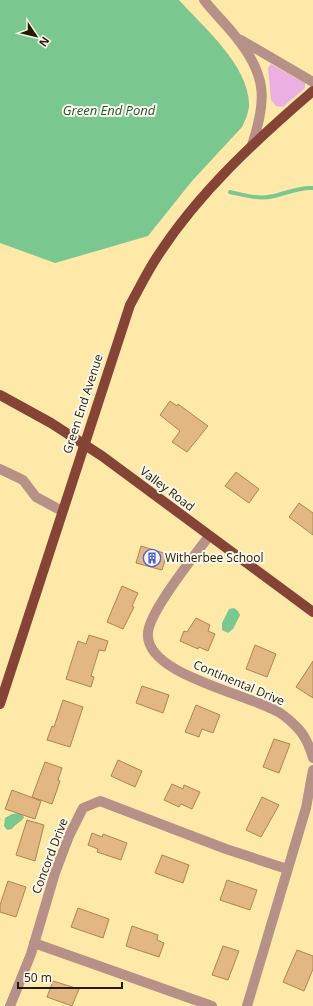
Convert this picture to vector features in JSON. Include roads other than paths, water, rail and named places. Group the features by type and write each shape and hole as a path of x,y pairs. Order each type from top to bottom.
{"main road":[{"name":"Green End Avenue","path":"0,704 2,691 130,305 157,258 182,223 252,145 313,91"},
{"name":"Valley Road","path":"0,395 51,423 102,456 313,612"}],"street":[{"name":"Green End Avenue","path":"204,0 236,37 255,65 261,85 263,103 260,122 252,145"},
{"name":"Green End Avenue","path":"236,37 254,49 313,82"},
{"path":"0,469 23,480 36,497 62,512"},
{"name":"Continental Drive","path":"209,536 154,614 148,633 149,644 158,657 180,671 210,686 281,713 295,725 308,740 313,758"},
{"path":"247,1006 306,808 313,770"},
{"name":"Concord Drive","path":"10,1006 31,954 55,873 83,808 100,801 206,842 287,869"},
{"path":"34,943 212,1006"}],"water":[{"name":"Green End Pond","path":"0,0 179,0 212,35 234,63 248,92 249,107 242,127 192,181 148,236 55,263 0,243"},
{"path":"234,608 240,615 233,629 228,633 222,630 222,623 229,609"},
{"path":"21,813 24,817 23,819 12,829 7,830 4,826 5,818 12,814"}],"waterway":[{"path":"230,192 252,197 268,197 298,189 313,188"}],"place":[{"name":"Witherbee School","path":"152,558"}]}
